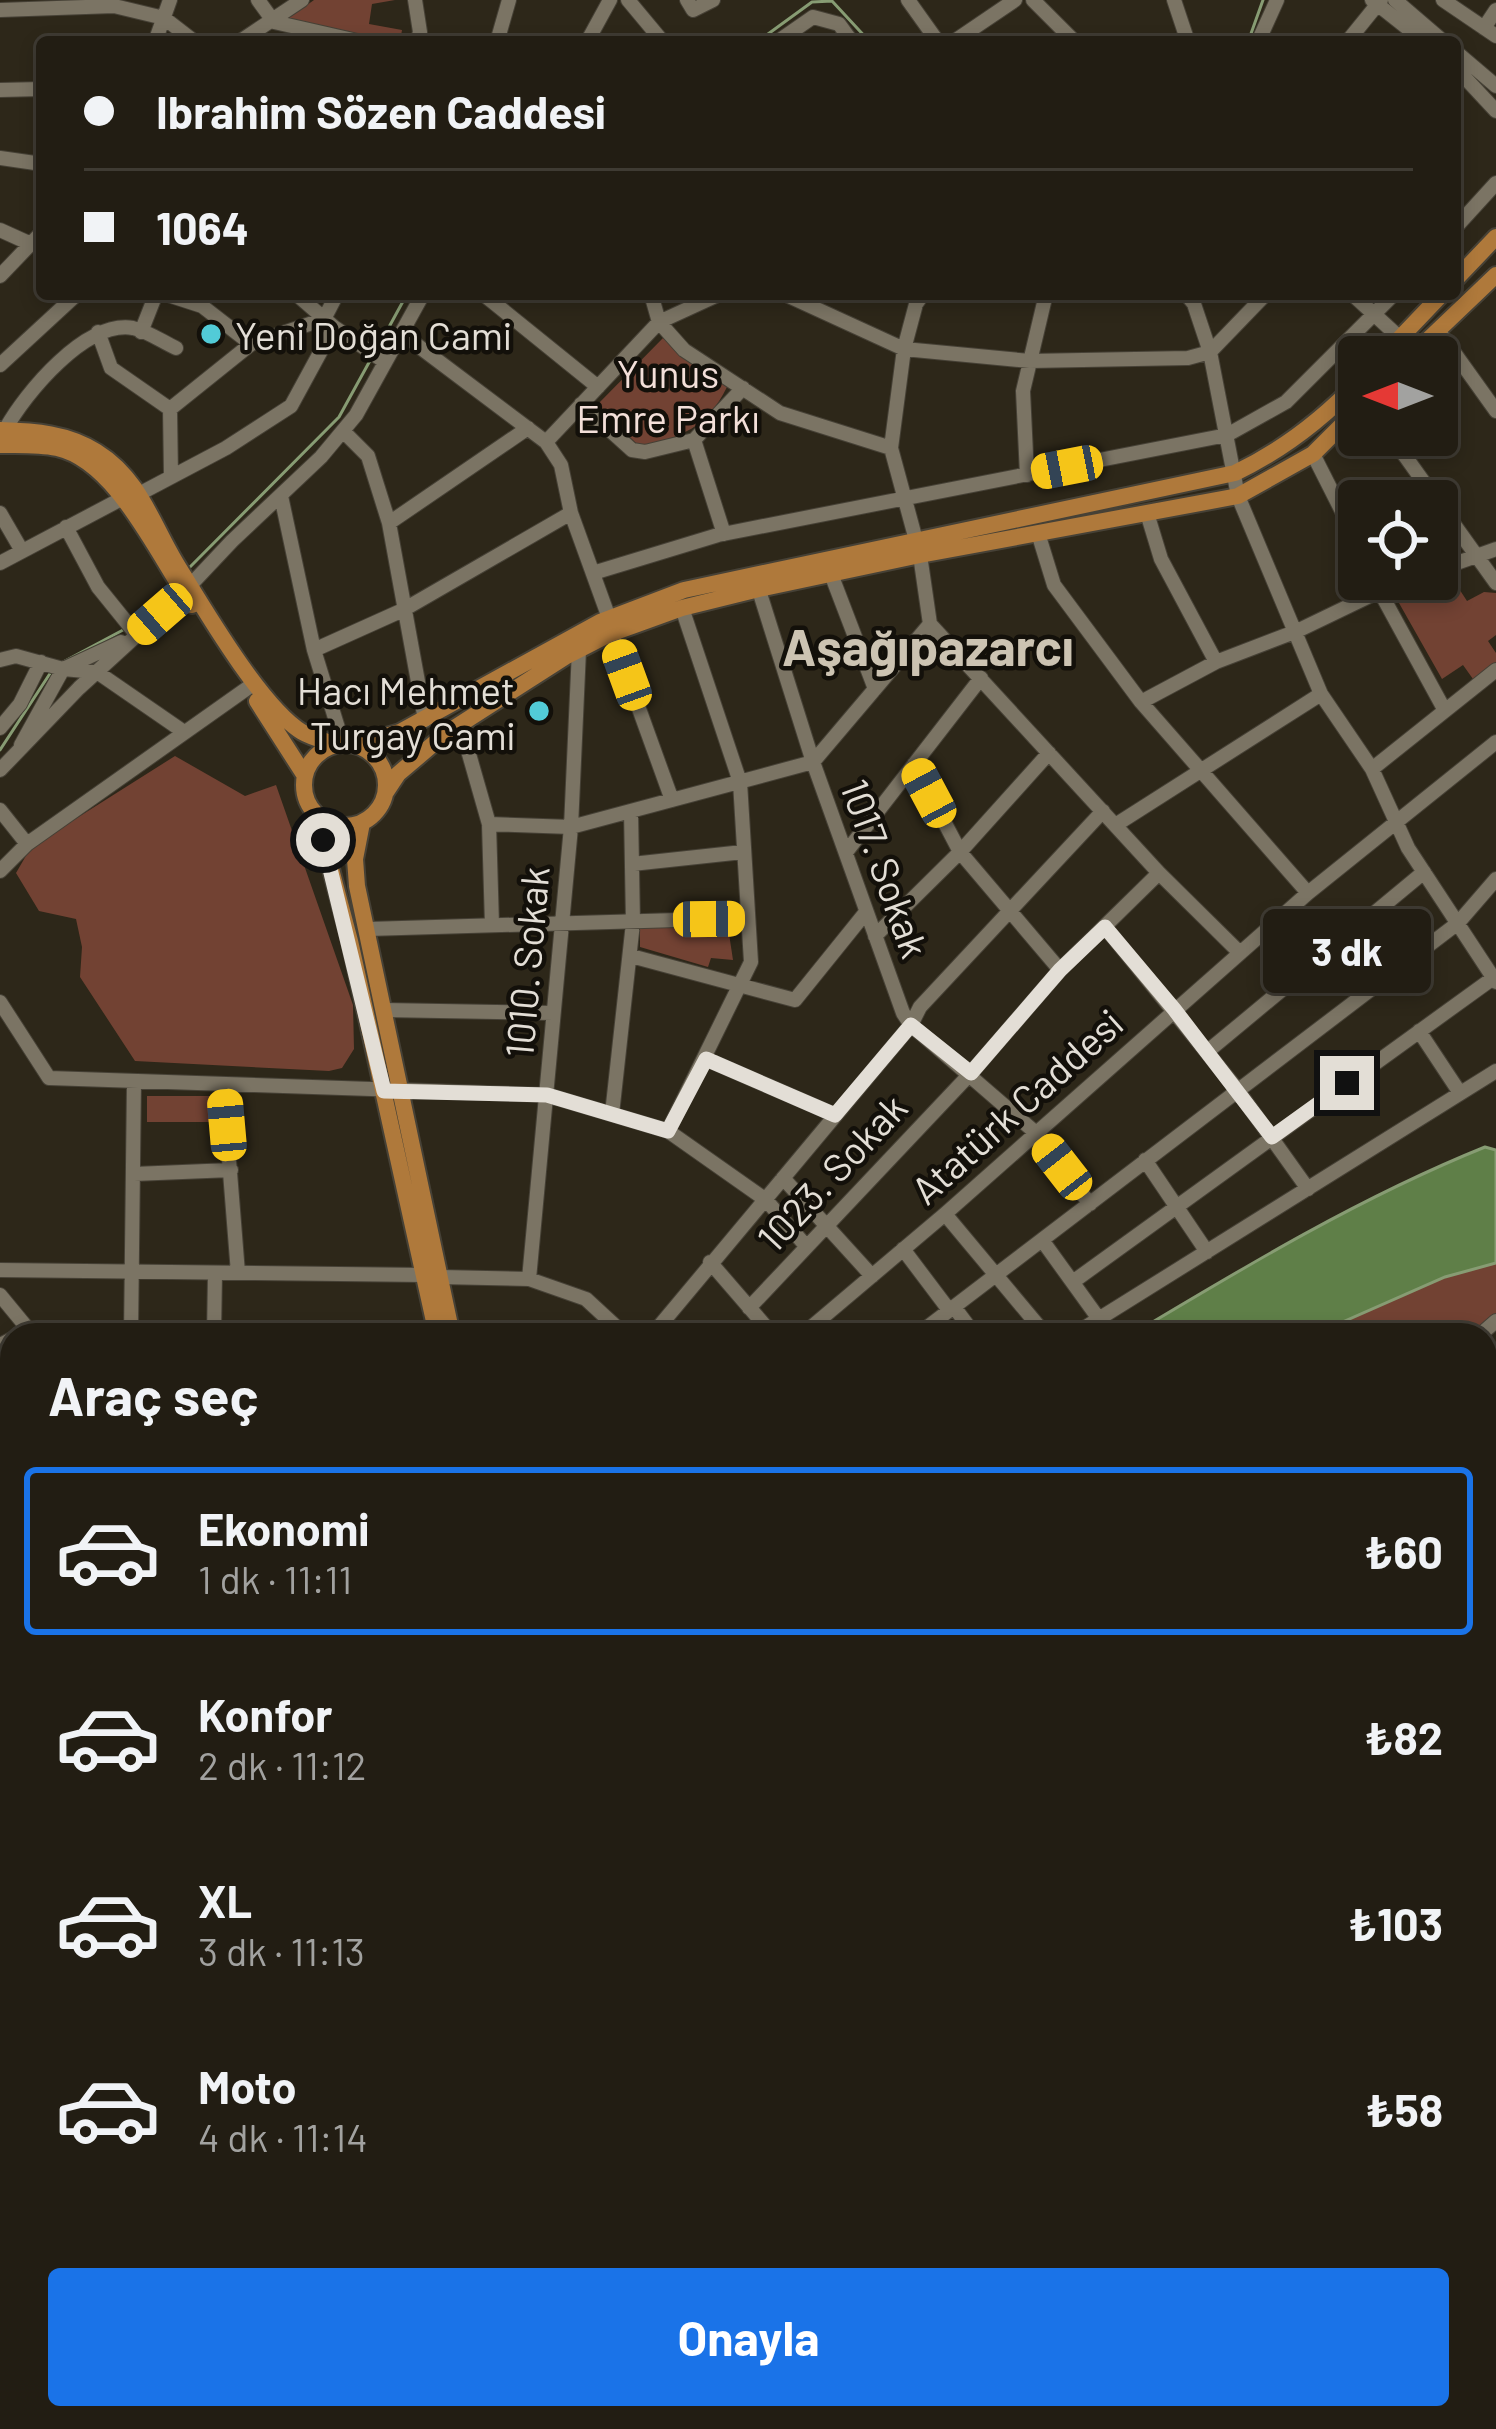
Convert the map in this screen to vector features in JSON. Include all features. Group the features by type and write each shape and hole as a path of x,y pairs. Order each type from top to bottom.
{"main road":[{"path":"1461,274 1496,237"},
{"path":"1432,336 1496,275"},
{"path":"1402,336 1436,300"},
{"path":"317,816 334,825 362,823 373,816 386,792 426,748 611,626 682,608 756,581 1234,472 1304,433 1338,401"},
{"path":"305,776 315,758 345,745 400,732 684,590 830,574 918,546 1038,533 1238,496 1312,454 1338,429"},
{"path":"2,435 61,449 88,462 131,496 305,776 306,797 317,816 392,1090 432,1276 448,1323"},
{"path":"180,579 270,703 302,731 376,758 386,792"},
{"path":"362,823 355,859 384,1010 392,1090"},
{"path":"432,1276 436,1323"}],"street":[{"path":"157,36 170,0"},
{"path":"258,0 274,22 336,36"},
{"path":"250,36 302,0"},
{"path":"415,0 419,36"},
{"path":"499,36 509,0"},
{"path":"590,36 610,0"},
{"path":"628,0 658,36"},
{"path":"687,0 693,10 713,0"},
{"path":"908,0 934,36"},
{"path":"962,36 1015,0"},
{"path":"1034,0 1069,36"},
{"path":"1174,0 1186,36"},
{"path":"1261,36 1277,0"},
{"path":"1395,0 1437,36"},
{"path":"1443,0 1490,32 1496,10"},
{"path":"1351,36 1376,1 1418,36"},
{"path":"0,10 114,6 164,18 186,36"},
{"path":"786,36 813,17 838,24 847,36"},
{"path":"1461,56 1496,86"},
{"path":"1461,72 1496,111"},
{"path":"0,91 36,89"},
{"path":"0,158 36,163"},
{"path":"1461,221 1496,183"},
{"path":"0,230 36,238"},
{"path":"0,277 36,238"},
{"path":"0,365 70,300"},
{"path":"141,332 154,300"},
{"path":"184,300 202,306 251,344"},
{"path":"303,300 376,356"},
{"path":"0,563 171,477 291,406 335,300"},
{"path":"6,765 135,635 180,579 280,496 343,430 376,356 401,333 420,300"},
{"path":"652,300 658,322 684,350 780,413 892,448"},
{"path":"546,442 658,322 699,300"},
{"path":"797,300 904,349 1030,361 1188,358 1210,352 1260,300"},
{"path":"919,300 904,349 892,448 918,546 930,624 1238,952"},
{"path":"1027,476 1023,392 1045,300"},
{"path":"1075,1281 1495,978 1408,848 1372,769 1321,694 1238,496 1210,352 1191,300"},
{"path":"1358,300 1398,336"},
{"path":"593,573 724,534 1227,435 1286,402 1388,300"},
{"path":"503,301 598,387"},
{"path":"170,409 251,344 329,323"},
{"path":"2,435 78,344 98,332 132,328 176,348"},
{"path":"1438,330 1496,411"},
{"path":"98,332 111,368 170,409"},
{"path":"401,333 546,442 561,465 571,513 672,800"},
{"path":"581,404 632,450 644,452 694,440 743,388"},
{"path":"170,409 171,477"},
{"path":"389,523 528,428"},
{"path":"343,430 368,456 389,523 425,720"},
{"path":"694,440 724,534"},
{"path":"1312,454 1338,504"},
{"path":"1405,456 1496,583"},
{"path":"280,496 314,650 345,745"},
{"path":"0,513 22,551"},
{"path":"314,650 403,610 571,513"},
{"path":"1147,513 1161,559 1216,662"},
{"path":"66,527 98,587 135,635"},
{"path":"1038,533 1054,585 1141,702 1308,892"},
{"path":"1458,563 1496,549"},
{"path":"830,574 875,689"},
{"name":"1017. Sokak","path":"756,581 813,762 903,1013 911,1025 1036,1132 1090,1204"},
{"path":"1141,702 1216,662 1297,631 1350,600"},
{"path":"1383,600 1444,710"},
{"path":"668,1131 751,962 740,782 682,608"},
{"path":"489,824 571,826 813,762 930,624"},
{"path":"0,728 53,666 135,635"},
{"name":"1010. Sokak","path":"529,1280 571,826 579,650"},
{"path":"0,660 16,656 97,672 184,732"},
{"path":"6,765 53,666"},
{"path":"1372,769 1496,670"},
{"path":"847,850 982,678"},
{"path":"0,871 27,844 249,687"},
{"path":"1117,824 1321,694"},
{"path":"461,726 489,824 492,925"},
{"name":"Atatürk Caddesi","path":"816,1323 1308,892 1496,742"},
{"path":"875,936 960,852 1049,752"},
{"path":"914,764 960,852 1060,970"},
{"path":"0,810 27,844"},
{"path":"612,1114 631,956 631,811"},
{"path":"662,1323 911,1025 920,1007 1103,811"},
{"path":"632,864 743,852"},
{"path":"1208,1051 1424,872"},
{"name":"1023. Sokak","path":"749,1308 971,1073 1060,970 1159,873"},
{"path":"933,1323 1458,922 1496,879"},
{"path":"631,956 795,1000 866,912"},
{"path":"368,928 746,918"},
{"path":"1105,927 1208,1051 1308,1189"},
{"path":"0,1002 5,1023 49,1078 547,1095 612,1114 668,1131 766,1199 806,1246"},
{"path":"384,1010 553,1013"},
{"path":"1419,1031 1460,1093"},
{"path":"706,1059 835,1115"},
{"path":"1091,1323 1496,1071"},
{"path":"132,1323 134,1081"},
{"path":"223,1084 238,1273"},
{"path":"1145,1160 1208,1252"},
{"path":"134,1174 231,1171"},
{"path":"783,1178 872,1276"},
{"path":"945,1214 1036,1323"},
{"path":"1042,1240 1099,1318"},
{"path":"903,1250 964,1323"},
{"path":"710,1262 762,1323"},
{"path":"0,1270 529,1280 586,1299 612,1323"},
{"path":"214,1323 215,1273"},
{"path":"0,1295 17,1323"}],"green space":[{"path":"314,0 395,0 372,4 369,24 402,30 401,36 356,36 286,20"},
{"name":"Yunus Emre Parkı","path":"663,338 727,387 702,421 641,448 597,405"},
{"path":"1458,587 1467,601 1484,592 1496,593 1496,635 1488,641 1496,662 1473,679 1463,665 1442,679 1399,603 1458,600"},
{"path":"175,756 245,796 276,785 353,1005 354,1049 342,1068 135,1061 80,977 82,947 76,919 39,911 16,873 31,847"},
{"path":"640,926 728,927 733,960 711,958 708,967 640,947"},
{"path":"147,1096 218,1096 218,1122 147,1122"},
{"path":"1496,1263 1496,1323 1340,1323 1445,1277"}],"shaded area":[{"path":"1485,1147 1496,1150 1496,1263 1445,1277 1340,1323 1151,1323 1349,1210"}],"waterway":[{"path":"1250,36 1263,0"},
{"path":"765,36 812,2 832,1 864,36"},
{"path":"377,349 404,300"},
{"path":"187,570 339,417 372,357"},
{"path":"134,620 171,585"},
{"path":"63,662 123,630"},
{"path":"0,750 51,672"}],"place":[{"name":"Yeni Doğan Cami","path":"211,334"},
{"name":"Hacı Mehmet Turgay Cami","path":"539,711"}],"district":[{"name":"Aşağıpazarcı","path":"928,645"}],"route":[{"path":"323,840 384,1091 547,1095 668,1131 706,1059 835,1115 911,1025 971,1073 1060,970 1105,927 1272,1137 1347,1083"}]}
